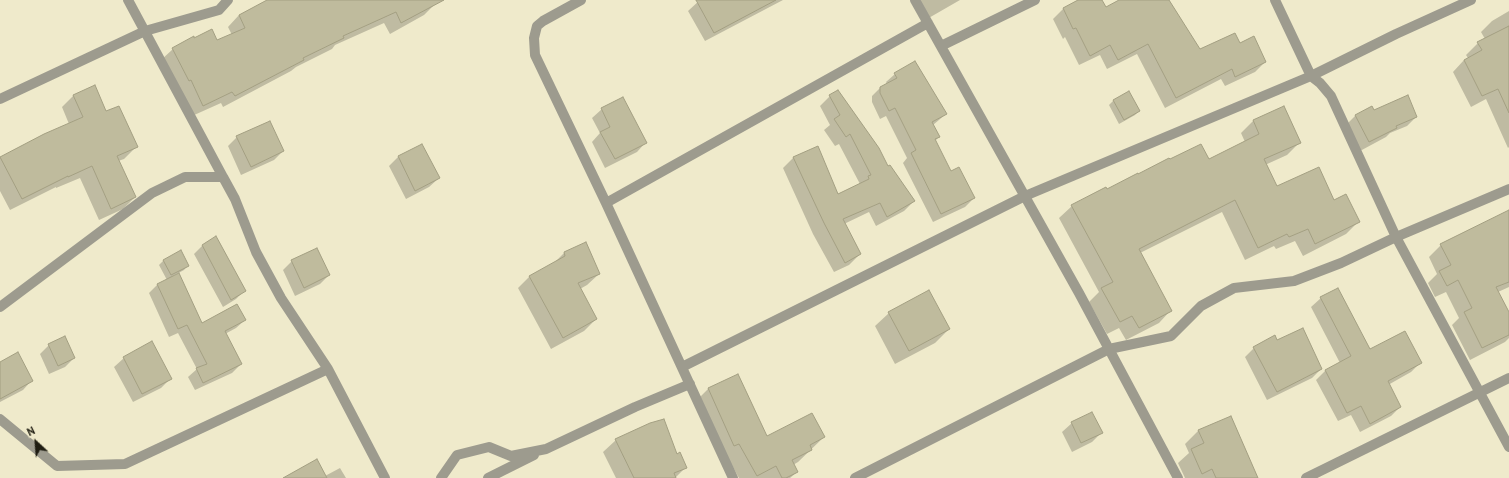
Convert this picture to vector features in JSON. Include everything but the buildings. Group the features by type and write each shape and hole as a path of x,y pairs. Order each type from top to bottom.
{"street":[{"path":"128,0 235,199 256,252 281,298 328,368 385,478"},
{"path":"0,99 145,31 219,10 228,0"},
{"path":"581,0 543,21 537,26 534,38 535,55 606,203 733,478"},
{"path":"915,0 1025,196 1178,478"},
{"path":"941,46 1021,3 1035,0"},
{"path":"1275,0 1311,76 1320,83 1331,96 1396,237 1509,447"},
{"path":"682,367 1025,196 1311,76 1471,0"},
{"path":"606,203 928,24"},
{"path":"0,307 152,193 185,177 223,177"},
{"path":"855,478 1109,349 1171,336 1201,306 1234,288 1294,281 1341,262 1509,188"},
{"path":"0,419 57,466 125,464 328,368"},
{"path":"1306,478 1509,378"},
{"path":"488,478 627,411 690,384"},
{"path":"441,478 457,455 489,447 511,456 546,449"}]}
